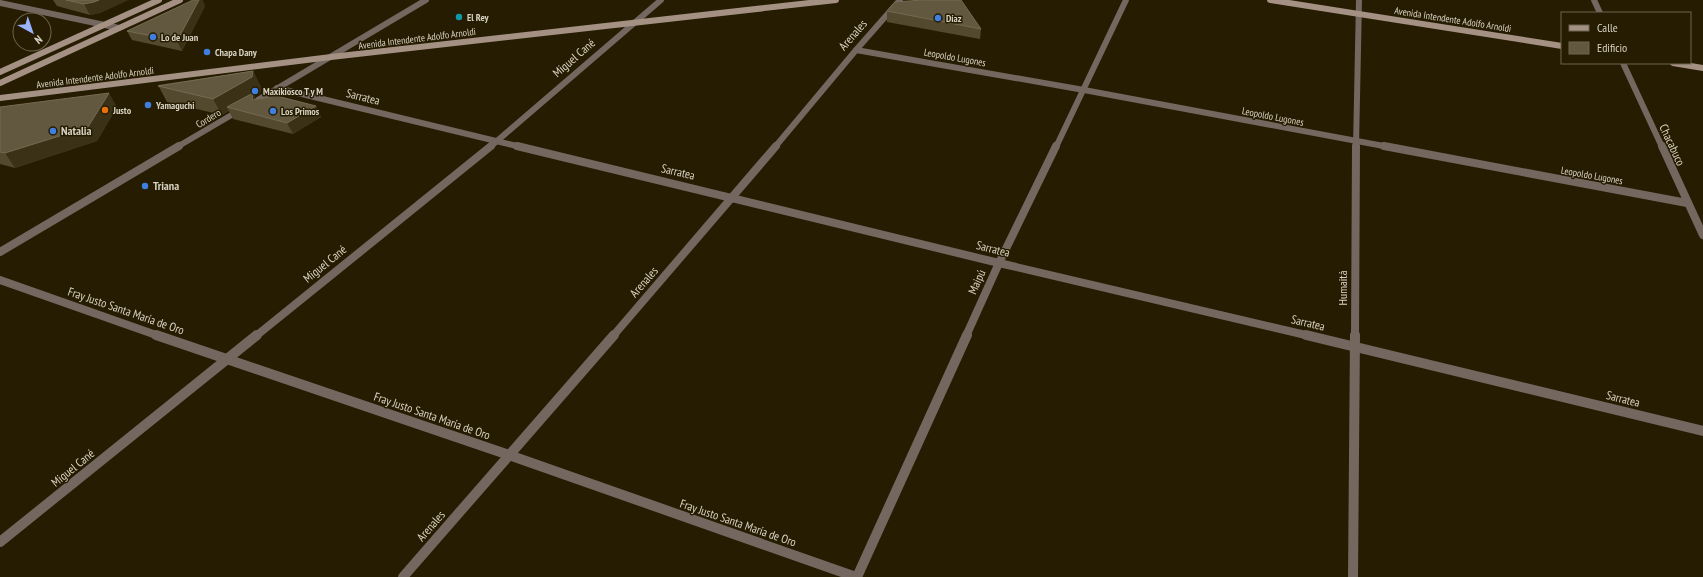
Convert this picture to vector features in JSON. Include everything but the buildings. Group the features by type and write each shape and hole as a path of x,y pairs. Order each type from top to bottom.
{"main road":[{"path":"0,72 159,0"},
{"path":"0,83 180,0"},
{"name":"Avenida Intendente Adolfo Arnoldi","path":"0,98 331,57 836,0"},
{"name":"Avenida Intendente Adolfo Arnoldi","path":"1270,0 1561,46"},
{"path":"1680,64 1703,68"}],"street":[{"name":"Cordero","path":"0,252 426,0"},
{"name":"Miguel Cané","path":"0,542 496,142 661,0"},
{"name":"Arenales","path":"403,577 733,198 856,50 900,0"},
{"name":"Maipú","path":"857,577 999,263 1084,90 1126,0"},
{"name":"Humaitá","path":"1354,577 1358,0"},
{"path":"1594,0 1600,12"},
{"path":"0,3 119,28"},
{"name":"Leopoldo Lugones","path":"856,50 1084,90 1687,203"},
{"name":"Chacabuco","path":"1623,64 1703,235"},
{"name":"Sarratea","path":"277,88 999,263 1355,346 1703,431"},
{"name":"Fray Justo Santa María de Oro","path":"0,280 226,359 509,455 857,577"}],"place":[{"name":"El Rey","path":"459,17"},
{"name":"Díaz","path":"938,18"},
{"name":"Lo de Juan","path":"153,37"},
{"name":"Chapa Dany","path":"207,52"},
{"name":"Maxikiosco T y M","path":"255,91"},
{"name":"Yamaguchi","path":"148,105"},
{"name":"Justo","path":"105,110"},
{"name":"Los Primos","path":"273,111"},
{"name":"Natalia","path":"53,131"},
{"name":"Triana","path":"145,186"}]}
